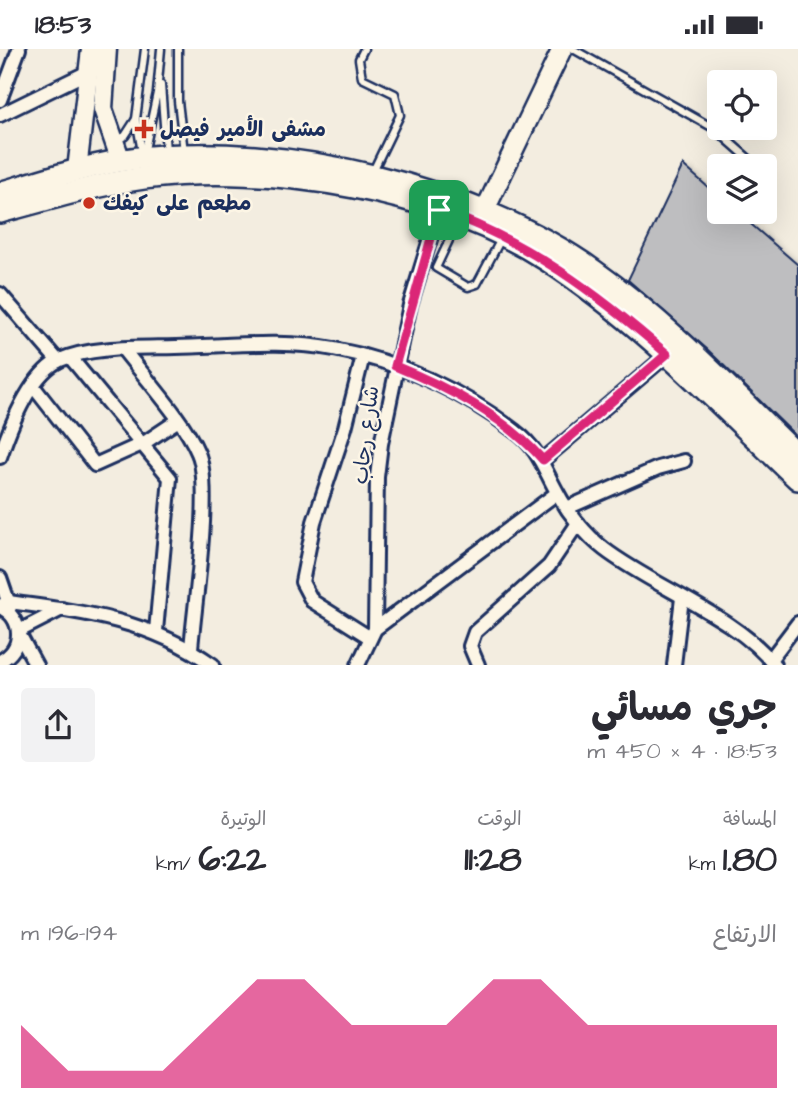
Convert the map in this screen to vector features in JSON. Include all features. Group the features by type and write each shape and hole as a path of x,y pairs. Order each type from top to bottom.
{"main road":[{"path":"0,212 82,190 176,157 262,159 372,175 420,187 485,210 592,269 675,335 725,397 798,479"},
{"path":"0,193 77,170 121,161 144,168 305,181 439,210 460,217 545,259 616,309 667,354 798,456"}],"street":[{"path":"0,100 19,49"},
{"path":"77,170 91,49"},
{"path":"107,49 103,109 121,161"},
{"path":"485,210 562,49"},
{"path":"0,115 88,72"},
{"name":"شارع رحاب","path":"372,633 377,477 395,366 439,210"},
{"path":"0,294 144,443 171,481 156,631"},
{"path":"0,457 15,418 33,386 64,359 123,349 304,346 363,356 433,381 517,432 543,460 557,493 578,523 601,547 629,567 725,624 772,663 798,624"},
{"path":"123,349 190,437 203,467 202,516 191,649"},
{"path":"543,460 667,354"},
{"path":"363,356 345,428 314,522 302,582 312,601 372,633"},
{"path":"33,386 92,463 99,465 144,443 177,421"},
{"path":"568,508 658,468 684,461"},
{"path":"358,665 372,633 557,493"},
{"path":"478,665 470,646 475,632 549,566 578,523"},
{"path":"0,578 5,607 36,665"},
{"path":"674,665 682,598"},
{"path":"5,607 62,609 156,631 191,649 213,665"},
{"path":"11,665 19,632 62,609"},
{"path":"0,661 15,648"}],"lane":[{"path":"144,168 136,119 145,49"},
{"path":"144,168 161,49"},
{"path":"176,157 178,49"},
{"path":"364,49 359,59 362,78 395,94 400,115 372,175"},
{"path":"573,49 715,129 743,154"},
{"path":"159,76 176,157"},
{"path":"112,139 125,137 136,119"},
{"path":"460,217 436,268 468,287 478,284 502,237"}],"building":[{"path":"683,165 707,186 707,224 751,224 798,265 798,438 708,350 628,280"}],"place":[{"name":"مشفى الأمير فيصل","path":"144,129"},
{"name":"مطعم على كيفك","path":"89,203"}],"route":[{"path":"439,210 460,217 545,259 616,309 667,354 543,460 517,432 433,381 395,366 410,305 439,210"}]}
